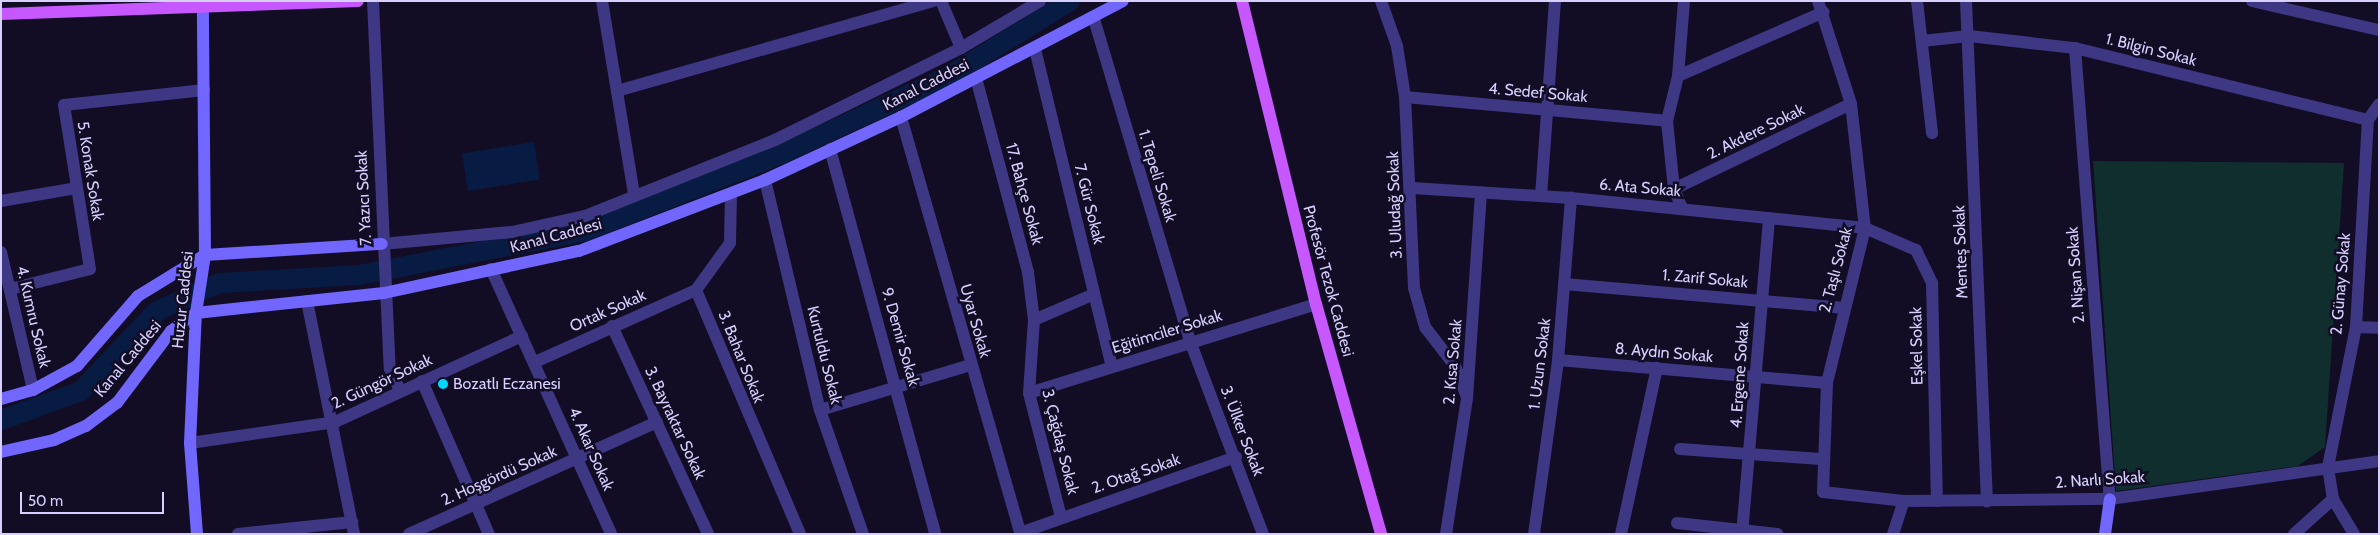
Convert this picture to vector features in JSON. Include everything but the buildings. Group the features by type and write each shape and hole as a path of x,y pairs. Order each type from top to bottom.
{"main road":[{"path":"1,14 203,9 358,1"},
{"path":"1233,1 1248,35"},
{"path":"1242,1 1248,35"},
{"name":"Profesör Tezok Caddesi","path":"1248,35 1316,304 1381,534"}],"street":[{"name":"7. Yazıcı Sokak","path":"373,1 384,293 390,369 400,390"},
{"path":"602,1 634,195"},
{"path":"616,91 933,1"},
{"path":"941,1 961,48"},
{"name":"Kanal Caddesi","path":"1,399 33,390 77,366 138,296 205,255 382,244 512,232 584,216 775,140 961,48 1040,1"},
{"name":"Kanal Caddesi","path":"1,452 54,440 86,426 117,403 171,331 196,313 384,293 579,250 765,180 901,117 1094,19 1123,1"},
{"name":"3. Uludağ Sokak","path":"1381,1 1397,46 1405,97 1412,188 1414,288 1425,327 1455,366 1468,398"},
{"path":"1541,196 1549,110 1555,1"},
{"path":"1682,208 1674,189 1667,121 1678,76 1684,1"},
{"path":"1917,1 1932,133"},
{"name":"Menteş Sokak","path":"1966,1 1969,36 1987,502"},
{"path":"2252,1 2379,30"},
{"path":"1678,76 1821,6"},
{"name":"2. Taşlı Sokak","path":"1821,6 1851,104 1865,228 1842,308 1827,383 1821,459 1823,492"},
{"name":"Huzur Caddesi","path":"197,534 190,443 196,313 205,255 203,9"},
{"name":"1. Tepeli Sokak","path":"1094,19 1190,342"},
{"name":"1. Bilgin Sokak","path":"1922,41 1969,36 2075,48 2368,120"},
{"name":"2. Nişan Sokak","path":"2075,48 2110,499"},
{"name":"7. Gür Sokak","path":"1035,49 1112,367"},
{"name":"17. Bahçe Sokak","path":"976,78 1028,272 1034,320"},
{"name":"5. Konak Sokak","path":"10,289 90,269 64,105 204,90"},
{"name":"4. Sedef Sokak","path":"1405,97 1667,121"},
{"name":"2. Akdere Sokak","path":"1674,189 1851,104"},
{"path":"2368,120 2378,105"},
{"name":"Uyar Sokak","path":"901,117 1020,533"},
{"name":"2. Günay Sokak","path":"2328,468 2356,327 2368,120"},
{"name":"9. Demir Sokak","path":"830,149 897,386 935,534"},
{"name":"Kurtuldu Sokak","path":"765,180 820,410 863,534"},
{"path":"1,201 76,188"},
{"name":"6. Ata Sokak","path":"1412,188 1571,198 1865,228"},
{"name":"2. Kısa Sokak","path":"1446,534 1468,398 1481,192"},
{"path":"696,290 730,243 731,194"},
{"name":"1. Uzun Sokak","path":"1534,534 1558,360 1571,198"},
{"name":"4. Ergene Sokak","path":"1742,531 1751,455 1769,218"},
{"name":"Eşkel Sokak","path":"1865,228 1916,250 1932,283 1937,501"},
{"name":"4. Kumru Sokak","path":"1,252 33,390"},
{"name":"4. Akar Sokak","path":"491,269 535,362 610,534"},
{"name":"1. Zarif Sokak","path":"1564,284 1842,308"},
{"name":"Ortak Sokak","path":"535,362 696,290"},
{"name":"3. Bahar Sokak","path":"696,290 800,534"},
{"path":"1034,320 1094,294"},
{"path":"238,534 353,528 334,422 318,374 307,301"},
{"name":"Eğitimciler Sokak","path":"1029,393 1316,304"},
{"name":"3. Çağdaş Sokak","path":"1034,320 1029,393 1061,517"},
{"name":"3. Bayraktar Sokak","path":"612,326 708,534"},
{"path":"2356,327 2379,328"},
{"name":"2. Güngör Sokak","path":"190,443 334,422 400,390 522,336"},
{"name":"3. Ülker Sokak","path":"1190,342 1236,457 1263,534"},
{"name":"8. Aydın Sokak","path":"1558,360 1827,383"},
{"path":"820,410 971,365"},
{"path":"1621,534 1657,368"},
{"path":"422,381 489,534"},
{"name":"2. Hoşgördü Sokak","path":"409,534 656,422"},
{"path":"1680,449 1821,459"},
{"name":"2. Otağ Sokak","path":"1020,533 1236,457"},
{"name":"2. Narlı Sokak","path":"1823,492 1904,501 1987,502 2110,499 2379,461"},
{"path":"2328,468 2333,499 2354,534"},
{"path":"2105,534 2110,499"},
{"path":"2294,534 2333,499"},
{"path":"1893,534 1904,501"},
{"path":"1677,524 1777,534"}],"green space":[{"path":"2093,161 2344,163 2325,447 2298,466 2116,491"}],"water":[{"path":"534,142 540,180 468,191 462,153"}],"waterway":[{"path":"1,420 81,391 157,311 219,283 359,275 586,231 781,154 949,76 1070,1"}],"place":[{"name":"Bozatlı Eczanesi","path":"443,384"}]}
